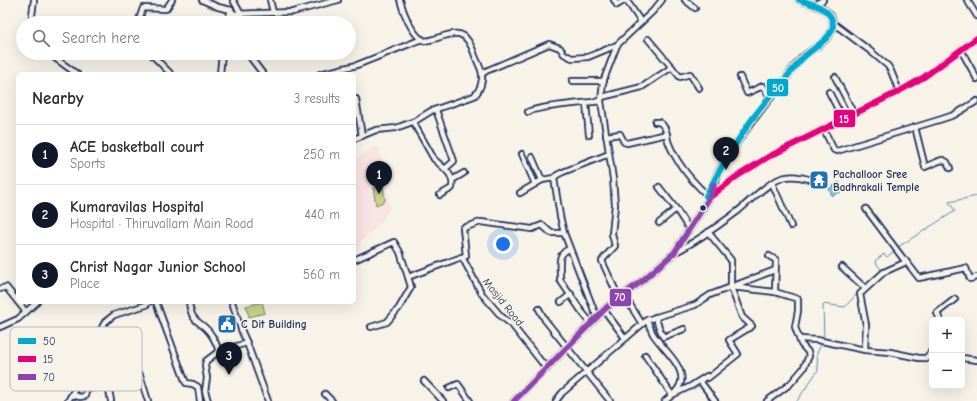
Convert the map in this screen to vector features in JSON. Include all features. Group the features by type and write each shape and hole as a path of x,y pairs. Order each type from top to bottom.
{"main road":[{"path":"514,401 604,310 674,253 709,196 717,176 751,121 803,58 826,39 832,32 832,18 827,12 814,4 799,0"}],"street":[{"path":"32,16 34,0"},
{"path":"140,16 143,8 166,8 172,0"},
{"path":"202,0 218,8 241,14 293,12 338,0"},
{"path":"234,0 241,14"},
{"path":"270,0 273,12"},
{"path":"356,138 376,130 396,128 413,122 436,110 474,96 480,85 482,74 471,44 466,37 457,33 427,41 422,39 405,18 400,0"},
{"path":"614,0 617,5 624,0 627,1 641,22"},
{"path":"482,74 549,44 560,48 564,54 572,58 588,57 617,45 659,5 662,0"},
{"path":"685,0 695,8"},
{"path":"814,4 823,0"},
{"path":"967,0 977,16"},
{"path":"230,16 232,12"},
{"path":"232,12 233,16"},
{"path":"833,23 888,66 892,71 899,91"},
{"path":"655,122 659,122 666,129 672,148 684,170 709,196 736,177 768,158 924,77 977,38"},
{"path":"328,72 357,65 422,39"},
{"path":"648,39 680,77 690,74 699,88"},
{"path":"617,45 604,81 601,99 615,205 612,234 615,246 602,261 622,296 642,324"},
{"path":"962,50 977,78"},
{"path":"58,60 74,72"},
{"path":"157,60 169,72"},
{"path":"220,72 221,60"},
{"path":"252,60 262,72"},
{"path":"528,112 530,110 549,107 586,103 642,87 672,68"},
{"path":"740,77 747,92 762,86 770,98"},
{"path":"835,77 854,114"},
{"path":"572,81 604,81"},
{"path":"829,92 843,119"},
{"path":"356,99 362,136"},
{"path":"824,130 834,150 837,151 954,115 977,101"},
{"path":"586,103 589,134"},
{"path":"436,110 454,161 445,169"},
{"path":"413,122 434,159 439,162 450,174 452,189 440,195"},
{"path":"915,127 925,167 943,160 947,162 950,168"},
{"path":"606,136 620,134 624,142 627,143 667,134"},
{"path":"522,154 535,184"},
{"path":"520,193 542,180 554,178 563,172 609,154"},
{"path":"532,157 542,180"},
{"path":"452,180 464,173"},
{"path":"674,253 687,247 780,178 792,176 809,179"},
{"path":"554,178 564,233 597,318"},
{"path":"772,183 791,226"},
{"path":"659,187 689,229"},
{"path":"866,208 919,278 966,268 970,279 977,277"},
{"path":"658,224 676,209"},
{"path":"408,277 466,256 463,228 481,222 532,229 542,225 551,233 564,233"},
{"path":"672,395 707,376 708,378 738,354 728,340 752,326 742,317 731,287 731,260 708,232"},
{"path":"356,259 394,242 400,252 411,287 399,308 387,322 371,327"},
{"path":"570,249 566,250 561,255 559,261 561,272 560,280 591,323"},
{"path":"769,256 776,260 775,292"},
{"name":"Masjid Road","path":"462,257 482,294 501,316 512,325 547,369"},
{"path":"865,350 866,325 860,295 865,288 884,272 904,263 905,260"},
{"path":"842,268 865,288"},
{"path":"556,401 562,393 647,320 695,305 710,295 775,270"},
{"path":"0,289 6,287 16,300"},
{"path":"731,287 775,292 798,299 795,327 802,346 809,354 803,369 790,384 767,401"},
{"path":"561,302 570,294"},
{"path":"939,317 937,313 955,299"},
{"path":"20,304 26,312"},
{"path":"0,327 18,319 35,304"},
{"path":"102,327 105,322 114,315 147,304"},
{"path":"157,304 186,383 193,384 198,387 200,401"},
{"path":"189,304 194,320 202,325 212,335 219,351"},
{"path":"233,304 268,401"},
{"path":"539,309 545,320 610,401"},
{"path":"604,310 625,338"},
{"path":"655,317 663,337 684,329"},
{"path":"647,320 653,334 676,364 681,374 680,384 672,395 665,401"},
{"path":"800,339 817,340 865,350 890,352 914,357 926,358 930,353"},
{"path":"208,401 205,391 207,378 205,363 208,358 219,351 247,343"},
{"path":"645,355 672,395"},
{"path":"965,358 977,360"},
{"path":"424,381 443,401"},
{"path":"700,381 715,401"},
{"path":"142,382 148,401"},
{"path":"449,388 458,384 470,401"},
{"path":"68,401 74,391"},
{"path":"72,395 80,397 85,396 86,391"},
{"path":"109,391 111,401"},
{"path":"326,394 332,401"}],"shaded area":[{"path":"374,147 379,147 390,208 378,226 362,240 356,254 356,158"}],"green space":[{"path":"383,185 385,201 376,205 373,188"},
{"path":"263,304 265,313 249,317 246,306"}],"water":[{"path":"839,182 843,191 832,196 829,189"}],"waterway":[{"path":"898,247 955,211 949,202 977,196"},
{"path":"865,285 881,270 875,261 884,254 887,257 894,251"},
{"path":"824,340 823,304 845,307 861,289"},
{"path":"797,401 818,370 817,353 822,343"}],"transit line":[{"name":"50","path":"706,196 727,158 756,114 800,61 832,31 832,20 826,11 815,5 799,0"},
{"name":"15","path":"710,197 736,177 768,157 898,92 924,77 977,38"},
{"name":"70","path":"514,401 606,308 643,280 674,253 710,197 714,185"}],"place":[{"name":"Kumaravilas Hospital","path":"726,170"},
{"name":"Pachalloor Sree Badhrakali Temple","path":"819,180"},
{"name":"ACE basketball court","path":"379,194"},
{"name":"C Dit Building","path":"227,324"},
{"name":"Christ Nagar Junior School","path":"229,375"}]}
